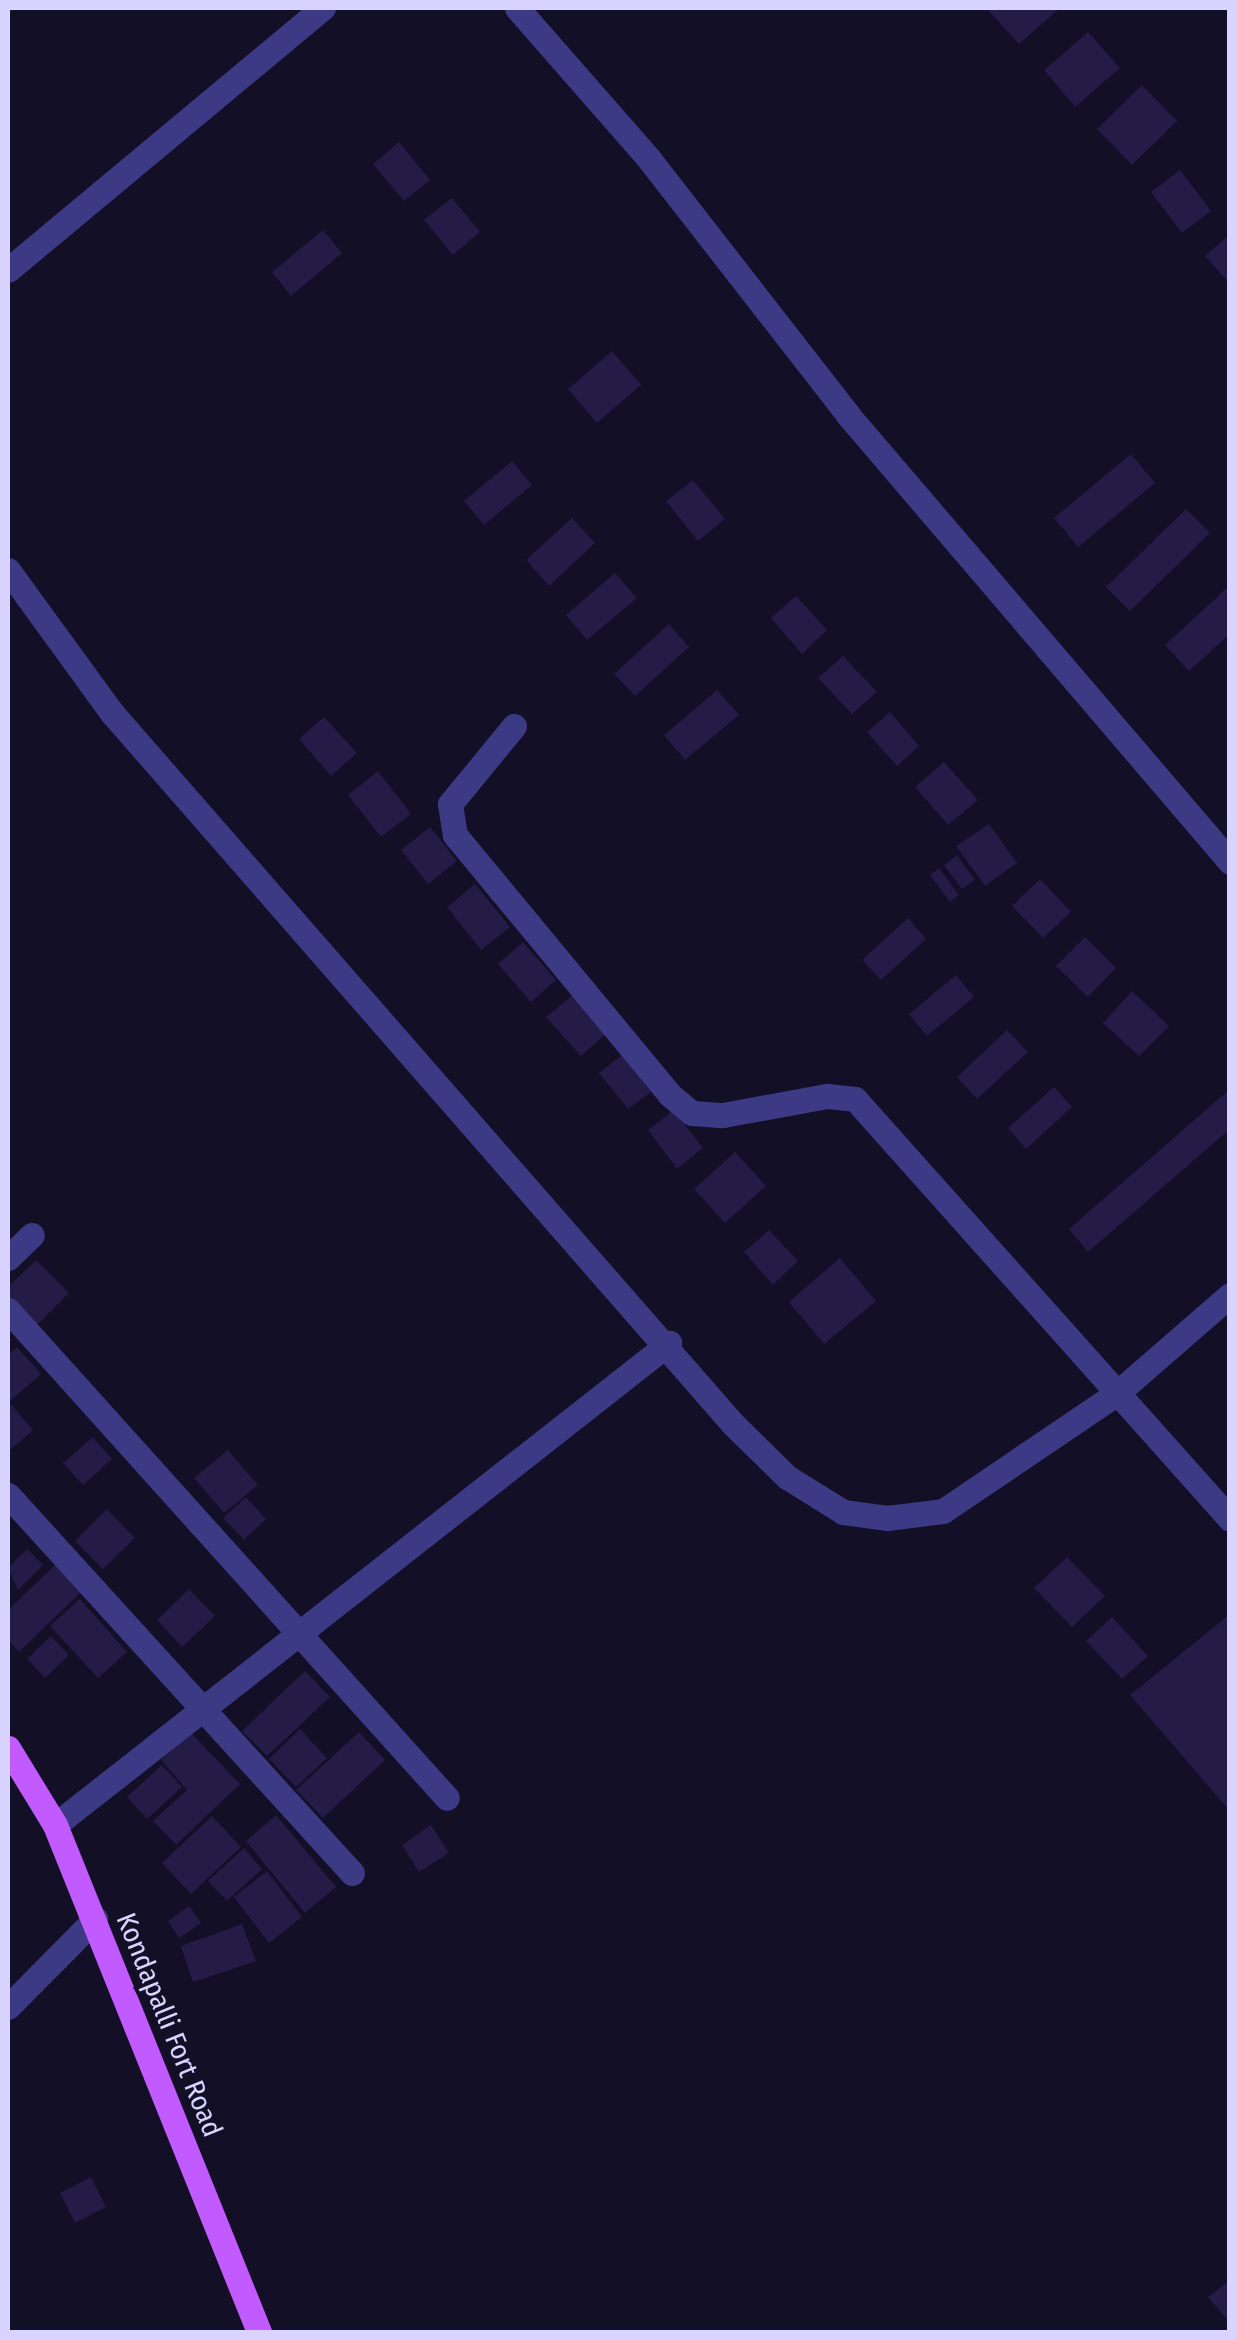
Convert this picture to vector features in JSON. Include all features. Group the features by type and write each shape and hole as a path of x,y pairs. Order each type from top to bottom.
{"main road":[{"name":"Kondapalli Fort Road","path":"8,1748 55,1825 260,2332"}],"street":[{"path":"8,270 323,8"},
{"path":"517,8 649,159 861,430 1230,862"},
{"path":"8,570 112,713 787,1477 843,1512 887,1518 942,1511 1116,1394 1230,1295"},
{"path":"514,726 450,804 455,835 670,1094 692,1113 723,1115 826,1096 855,1100 1230,1519"},
{"path":"8,1258 32,1235"},
{"path":"8,1310 304,1632 447,1798"},
{"path":"55,1825 669,1343"},
{"path":"8,1495 352,1873"},
{"path":"8,2007 95,1919"}],"building":[{"path":"986,8 1060,8 1019,44"},
{"path":"1088,32 1120,68 1075,107 1044,70"},
{"path":"1142,85 1177,121 1132,165 1097,129"},
{"path":"399,142 430,180 404,201 373,164"},
{"path":"1180,170 1211,211 1182,233 1151,192"},
{"path":"452,198 480,232 453,255 424,220"},
{"path":"323,230 342,253 291,296 272,272"},
{"path":"1230,234 1230,284 1205,256"},
{"path":"612,351 641,385 597,423 568,389"},
{"path":"1131,454 1155,483 1078,547 1054,518"},
{"path":"512,461 532,485 484,525 464,501"},
{"path":"693,480 725,519 698,541 666,501"},
{"path":"1186,509 1210,533 1130,611 1106,587"},
{"path":"572,518 595,543 549,586 526,560"},
{"path":"615,573 637,598 587,640 566,615"},
{"path":"1230,585 1230,634 1189,671 1165,645"},
{"path":"796,596 827,630 802,654 771,618"},
{"path":"669,624 689,647 635,696 614,674"},
{"path":"843,656 877,692 852,714 818,678"},
{"path":"717,690 739,715 685,760 664,735"},
{"path":"890,712 919,746 897,766 867,732"},
{"path":"324,717 357,753 331,776 299,739"},
{"path":"944,762 978,800 948,825 915,787"},
{"path":"378,771 411,814 381,837 348,795"},
{"path":"989,824 1017,863 985,886 956,846"},
{"path":"430,827 457,861 428,884 401,850"},
{"path":"957,855 975,880 962,889 944,865"},
{"path":"939,868 959,895 950,902 930,875"},
{"path":"1040,879 1071,912 1043,938 1012,906"},
{"path":"475,884 510,927 481,950 447,907"},
{"path":"908,918 926,939 881,980 862,960"},
{"path":"1085,937 1116,968 1088,997 1056,966"},
{"path":"523,942 556,980 531,1002 498,964"},
{"path":"956,975 974,997 927,1036 909,1014"},
{"path":"1132,991 1169,1026 1139,1056 1103,1023"},
{"path":"574,994 608,1032 581,1056 546,1017"},
{"path":"1007,1030 1028,1052 977,1099 957,1077"},
{"path":"622,1055 651,1092 628,1109 599,1073"},
{"path":"1054,1087 1072,1107 1026,1149 1008,1128"},
{"path":"1230,1089 1230,1129 1088,1252 1069,1229"},
{"path":"674,1110 703,1148 677,1169 648,1130"},
{"path":"735,1152 766,1186 725,1223 694,1189"},
{"path":"769,1230 798,1261 773,1285 744,1252"},
{"path":"840,1258 876,1301 824,1344 789,1302"},
{"path":"36,1260 69,1293 33,1329 8,1303 8,1287"},
{"path":"17,1347 41,1374 9,1402 33,1430 8,1452 8,1355"},
{"path":"93,1437 112,1459 83,1485 63,1463"},
{"path":"228,1450 258,1485 224,1513 194,1478"},
{"path":"246,1497 266,1519 244,1540 223,1518"},
{"path":"107,1509 135,1538 103,1569 75,1541"},
{"path":"27,1549 43,1565 18,1590 8,1568"},
{"path":"1067,1557 1105,1596 1072,1627 1034,1588"},
{"path":"56,1564 82,1591 19,1652 8,1640 8,1610"},
{"path":"189,1589 215,1616 182,1647 157,1620"},
{"path":"80,1599 127,1652 98,1678 50,1626"},
{"path":"1230,1614 1230,1811 1130,1695"},
{"path":"1112,1617 1148,1656 1122,1679 1086,1641"},
{"path":"51,1636 69,1655 45,1678 27,1659"},
{"path":"305,1671 330,1697 267,1756 242,1731"},
{"path":"300,1729 327,1758 296,1787 269,1759"},
{"path":"359,1732 385,1760 323,1818 296,1790"},
{"path":"191,1733 240,1784 176,1845 153,1821 187,1790 161,1760"},
{"path":"162,1765 182,1787 147,1819 127,1797"},
{"path":"276,1815 336,1887 305,1913 246,1841"},
{"path":"212,1816 241,1847 191,1894 162,1863"},
{"path":"431,1825 449,1853 419,1872 402,1845"},
{"path":"244,1848 262,1869 227,1901 208,1881"},
{"path":"267,1871 302,1917 269,1943 234,1897"},
{"path":"189,1906 201,1923 179,1938 168,1921"},
{"path":"242,1924 256,1961 193,1982 181,1946"},
{"path":"91,2177 106,2207 75,2223 60,2193"},
{"path":"1230,2280 1230,2323 1208,2297"}]}
